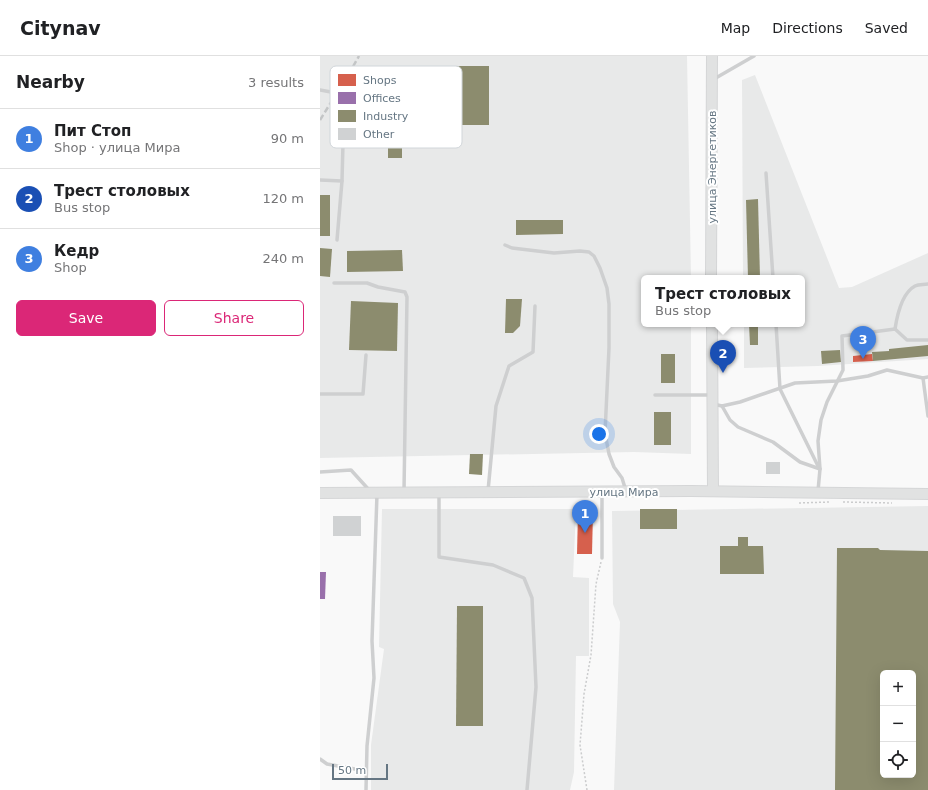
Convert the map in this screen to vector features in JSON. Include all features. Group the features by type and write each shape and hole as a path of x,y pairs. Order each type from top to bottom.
{"main road":[{"name":"улица Энергетиков","path":"711,275 712,56"},
{"path":"712,327 716,402 713,491"},
{"name":"улица Мира","path":"320,493 713,491 928,494"}],"lane":[{"path":"712,81 754,56"},
{"path":"320,90 330,92"},
{"path":"337,240 342,181 343,148"},
{"path":"766,173 773,275"},
{"path":"320,180 342,181"},
{"path":"505,245 512,248 554,253 580,251 589,252 594,256 600,268 607,288 608,304 609,348 605,433 609,454 614,467 622,478 626,492"},
{"path":"334,283 367,283 378,287 405,292 407,335 404,492"},
{"path":"895,329 898,311 906,295 915,286 928,284"},
{"path":"488,492 496,406 509,366 533,352 535,306"},
{"path":"776,327 780,389 820,469"},
{"path":"895,329 907,340 928,340"},
{"path":"818,493 820,469 818,441 821,420 827,402 843,370 842,336 895,329"},
{"path":"320,394 363,394 366,356"},
{"path":"655,395 716,402 740,402 796,383 837,381 868,376 887,370 926,378 928,416"},
{"path":"716,402 730,420 738,427 773,442 800,462 820,469"},
{"path":"320,472 351,470 374,492 372,641 374,678 367,746 366,790"},
{"path":"439,492 439,557 493,565 524,578 532,598 536,687 527,790"},
{"path":"602,492 602,558"},
{"path":"320,759 327,764 366,771"}],"path":[{"path":"800,503 831,502"},
{"path":"838,502 881,504 894,503"},
{"path":"587,790 580,745 584,694 591,655 596,584 602,558"}],"shaded area":[{"path":"320,56 687,56 691,275 641,275 641,327 691,327 691,454 634,452 320,458"},
{"path":"755,75 839,288 852,287 928,253 928,359 818,366 744,368 744,327 805,327 805,275 743,275 742,80"},
{"path":"928,506 928,790 614,790 620,622 613,604 612,511"},
{"path":"382,509 576,509 573,577 589,578 589,656 576,656 574,772 570,790 371,790 371,745 384,649 379,647"}],"building: Shops":[{"path":"872,354 873,361 853,362 853,356"},
{"path":"578,512 593,512 592,554 577,554"}],"building: Offices":[{"path":"320,572 326,572 325,599 320,599"}],"building: Industry":[{"path":"462,66 489,66 489,125 462,125"},
{"path":"388,148 402,148 402,158 388,158"},
{"path":"320,195 330,195 330,236 320,236"},
{"path":"758,199 760,275 748,275 746,200"},
{"path":"516,220 563,220 563,234 516,235"},
{"path":"320,248 332,249 330,277 320,276"},
{"path":"402,250 403,271 347,272 347,251"},
{"path":"506,299 522,299 520,326 513,333 505,333"},
{"path":"351,301 398,303 397,351 349,350"},
{"path":"749,327 758,327 758,345 750,345"},
{"path":"928,345 928,356 873,361 872,352"},
{"path":"840,350 841,362 822,364 821,351"},
{"path":"661,354 675,354 675,383 661,383"},
{"path":"654,412 671,412 671,445 654,445"},
{"path":"470,454 483,454 482,475 469,474"},
{"path":"640,509 677,509 677,529 640,529"},
{"path":"738,537 748,537 748,546 763,546 764,574 720,574 720,546 738,546"},
{"path":"837,548 878,548 880,550 928,551 928,790 835,790"},
{"path":"457,606 483,606 483,726 456,726"}],"building: Other":[{"path":"766,462 780,462 780,474 766,474"},
{"path":"333,516 361,516 361,536 333,536"}],"railway":[{"path":"353,66 359,56"},
{"path":"320,120 330,104"}],"place":[{"name":"Кедр","path":"863,359"},
{"name":"Трест столовых","path":"723,373"},
{"name":"Пит Стоп","path":"585,533"}]}
